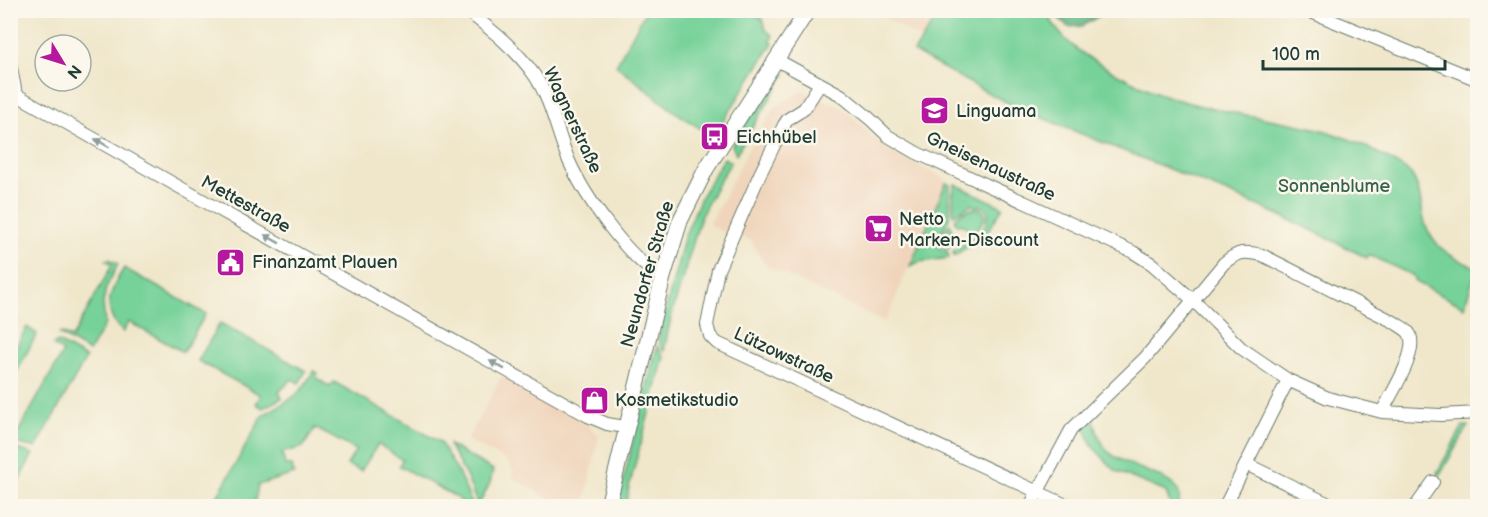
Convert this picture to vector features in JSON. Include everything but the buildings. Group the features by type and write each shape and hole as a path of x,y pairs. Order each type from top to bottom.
{"street":[{"name":"Wagnerstraße","path":"466,10 506,42 536,78 548,100 570,162 588,193 606,221 627,247 652,271 663,277"},
{"name":"Neundorfer Straße","path":"608,507 663,277 687,204 706,169 808,10"},
{"path":"1306,10 1478,80"},
{"name":"Gneisenaustraße","path":"777,60 841,95 888,136 908,148 1133,252 1152,264 1193,300 1241,348 1288,380 1328,398 1382,412 1441,415 1478,413"},
{"path":"10,63 13,92"},
{"name":"Lützowstraße","path":"820,84 804,109 788,119 784,125 718,270 707,326 710,336 717,343 1068,507"},
{"name":"Mettestraße","path":"13,92 588,416 607,424 626,427"},
{"path":"1030,507 1071,430 1145,358 1224,263 1235,254 1246,252 1262,255 1394,322 1408,332 1412,342 1410,355 1382,412"},
{"path":"1225,507 1288,380"},
{"path":"1246,464 1333,507"},
{"path":"1416,507 1433,482"}],"shaded area":[{"path":"874,11 941,11 922,40"},
{"path":"803,91 841,107 886,149 947,180 885,322 765,265 751,240 726,233 709,225 749,148 775,107"},
{"path":"502,376 583,420 599,436 584,506 561,506 513,478 513,471 507,461 467,440"}],"green space":[{"path":"646,11 748,11 763,19 766,30 773,36 770,41 773,43 713,137 671,109 616,65"},
{"name":"Sonnenblume","path":"941,11 1047,11 1062,36 1076,49 1109,70 1148,89 1196,105 1322,130 1356,142 1385,157 1411,174 1418,191 1424,221 1433,239 1447,253 1477,268 1464,307 1416,282 1414,276 1369,255 1367,258 1325,236 1238,197 1019,108 914,52"},
{"path":"1056,11 1108,11 1082,26 1068,27"},
{"path":"785,74 736,154 732,145 775,78"},
{"path":"724,158 731,162 701,216 671,317 664,351 658,340 685,235 702,195"},
{"path":"946,183 950,184 949,218 937,240 941,249 948,252 949,258 919,262 910,266"},
{"path":"955,184 1003,207 985,236 982,230 986,224 988,212 984,207 971,205 953,214"},
{"path":"975,208 981,209 985,214 984,220 975,232 955,222 954,220 963,212"},
{"path":"950,224 952,230 949,248 944,247 942,237"},
{"path":"978,234 981,238 954,256 953,251"},
{"path":"109,259 118,264 106,288 103,303 105,324 89,352 59,334 72,338 112,265 106,260"},
{"path":"124,268 206,314 183,352 129,322 123,332 111,317 111,293"},
{"path":"220,323 306,371 299,383 292,379 279,392 282,398 263,408 256,404 261,395 198,361"},
{"path":"27,327 37,334 11,382 11,356"},
{"path":"58,342 86,358 36,448 11,442 11,434 16,436 63,352 53,345"},
{"path":"657,346 664,357 626,506 617,506"},
{"path":"314,371 318,373 316,378 330,387 334,382 440,442 458,472 473,506 465,506 458,498 399,466 402,460 378,444 361,471 347,465 356,450 315,428 303,447 282,453 285,465 292,466 294,474 258,485 254,506 212,506 263,415 291,399 302,389"},
{"path":"1092,416 1101,441 1110,453 1174,486 1179,493 1179,506 1171,506 1166,492 1116,471 1093,447 1083,424"},
{"path":"1463,426 1468,426 1440,475 1437,473"},
{"path":"449,445 493,470 490,483 478,506 467,478"},
{"path":"10,447 33,454 18,481 11,483"}],"place":[{"name":"Linguama","path":"935,111"},
{"name":"Eichhübel","path":"715,137"},
{"name":"Netto Marken-Discount","path":"878,229"},
{"name":"Finanzamt Plauen","path":"231,262"},
{"name":"Kosmetikstudio","path":"594,400"}]}
